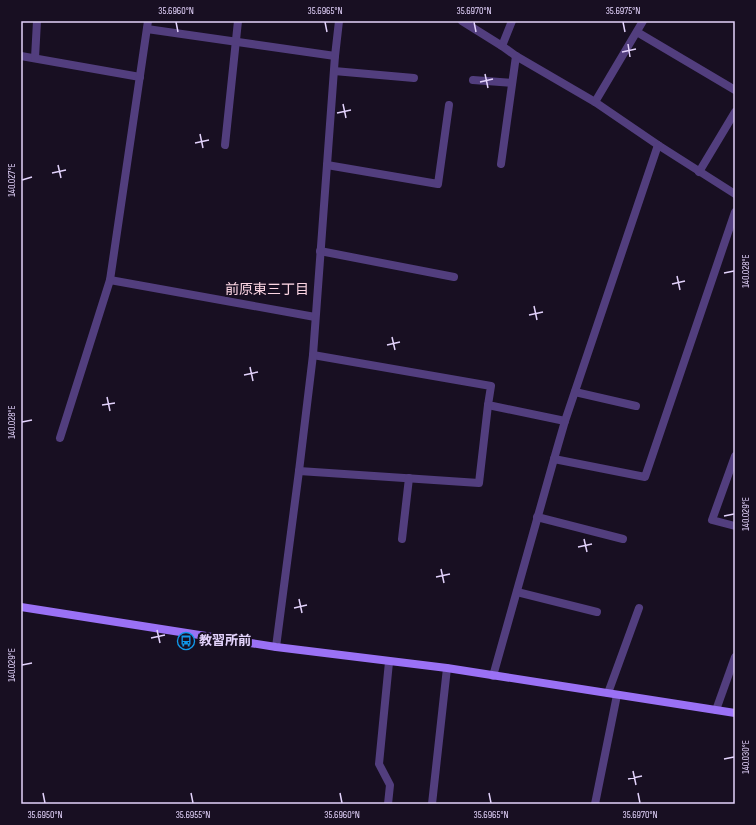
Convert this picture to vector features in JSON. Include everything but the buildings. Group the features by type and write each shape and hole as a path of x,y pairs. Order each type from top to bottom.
{"street":[{"path":"35,58 37,21"},
{"path":"225,145 238,21"},
{"path":"276,647 313,355 335,56 339,21"},
{"path":"462,21 516,56 596,102 658,145 735,194"},
{"path":"502,46 512,21"},
{"path":"596,102 643,21"},
{"path":"60,438 110,280 148,25 236,41 335,56"},
{"path":"637,32 735,90"},
{"path":"21,56 140,77"},
{"path":"501,164 516,56"},
{"path":"334,71 414,78"},
{"path":"473,80 512,83"},
{"path":"327,165 438,184 448,105"},
{"path":"699,172 735,112"},
{"path":"493,676 565,421 658,145"},
{"path":"554,459 645,477 735,212"},
{"path":"320,251 454,277"},
{"path":"110,280 315,317"},
{"path":"299,471 479,483 491,386 313,355"},
{"path":"575,392 636,406"},
{"path":"488,405 565,421"},
{"path":"735,456 712,520 735,526"},
{"path":"402,539 409,478"},
{"path":"537,517 624,539"},
{"path":"517,592 596,612"},
{"path":"21,607 276,647 388,662 447,668 735,713"},
{"path":"608,693 639,608"},
{"path":"716,710 735,657"},
{"path":"388,662 379,764 390,785 388,804"},
{"path":"432,804 447,668"},
{"path":"595,804 617,694"}],"place":[{"name":"教習所前","path":"186,641"}],"district":[{"name":"前原東三丁目","path":"267,289"}]}
